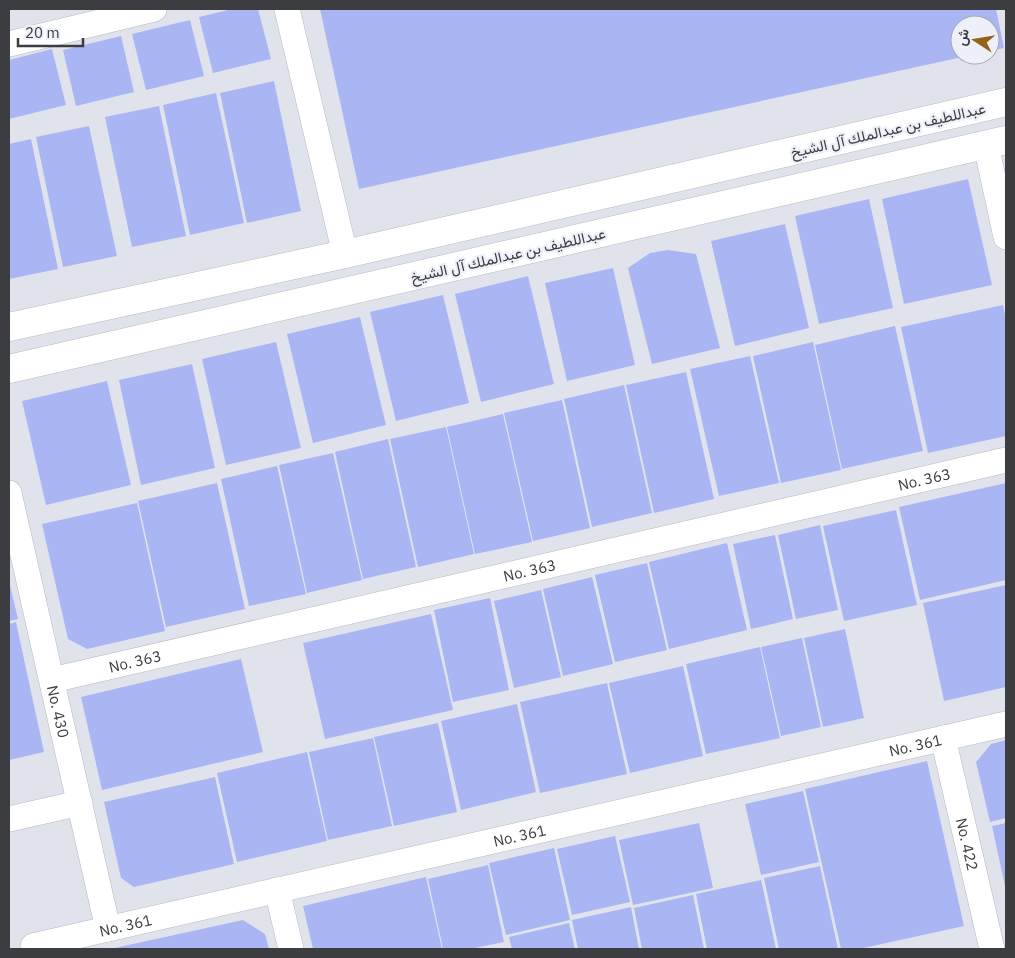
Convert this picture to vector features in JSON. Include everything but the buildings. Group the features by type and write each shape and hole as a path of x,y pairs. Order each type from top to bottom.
{"street":[{"path":"9,44 151,9"},
{"path":"287,9 345,254"},
{"name":"عبداللطيف بن عبدالملك آل الشيخ","path":"9,327 345,254 1006,102"},
{"path":"914,124 922,160"},
{"path":"996,143 1006,237"},
{"name":"عبداللطيف بن عبدالملك آل الشيخ","path":"9,369 996,143"},
{"name":"No. 363","path":"52,680 1006,460"},
{"name":"No. 430","path":"9,493 108,929"},
{"name":"No. 361","path":"34,948 277,890 1006,724"},
{"name":"No. 422","path":"943,738 988,949"},
{"path":"9,819 80,803"},
{"path":"277,890 291,949"}]}
